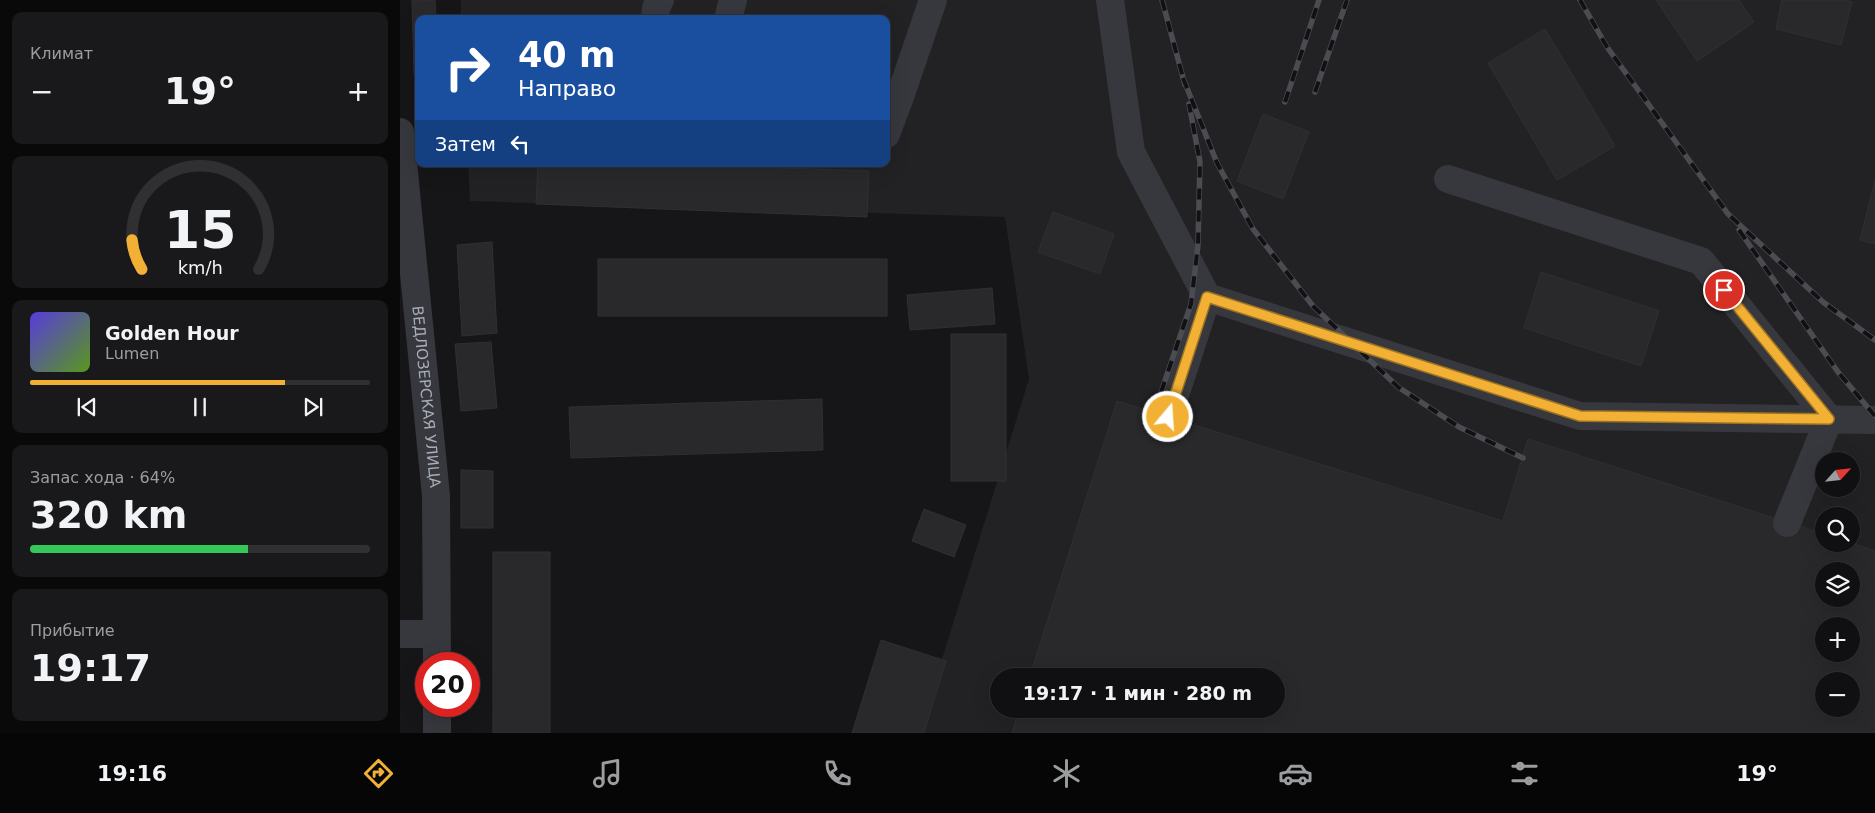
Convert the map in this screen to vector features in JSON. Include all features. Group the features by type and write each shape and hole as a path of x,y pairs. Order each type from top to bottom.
{"street":[{"path":"655,15 660,0"},
{"path":"729,15 733,0"},
{"path":"890,124 902,94 932,0"},
{"path":"1110,0 1131,152 1207,297 1580,416 1875,420"},
{"name":"ВЕДЛОЗЕРСКАЯ УЛИЦА","path":"400,132 436,496 437,652"},
{"path":"1448,178 1701,261 1829,419"},
{"path":"1168,417 1207,297"},
{"path":"1787,523 1829,419"},
{"path":"400,634 436,634"},
{"path":"437,717 437,733"}],"shaded area":[{"path":"461,0 1875,0 1875,733 919,733 1029,379 1005,217 470,201 468,167 890,167 890,15 461,15"}],"building":[{"path":"412,0 435,0 436,15 415,15 414,74"},
{"path":"1656,0 1739,0 1754,22 1697,61"},
{"path":"1782,0 1843,0 1852,2 1841,45 1776,29"},
{"path":"1545,29 1615,146 1557,180 1488,63"},
{"path":"1263,114 1309,132 1283,199 1237,181"},
{"path":"538,167 755,167 869,171 867,217 536,204"},
{"path":"1875,181 1875,244 1860,240"},
{"path":"1053,212 1114,234 1100,274 1038,252"},
{"path":"492,242 497,333 462,336 457,245"},
{"path":"598,259 887,259 887,316 598,316"},
{"path":"1541,272 1659,311 1641,366 1524,328"},
{"path":"992,288 995,324 910,330 907,295"},
{"path":"951,334 1006,334 1006,481 951,481"},
{"path":"491,342 497,408 461,411 455,344"},
{"path":"822,399 823,450 571,458 569,407"},
{"path":"1117,401 1503,521 1528,439 1815,531 1815,552 1860,552 1860,546 1875,551 1875,733 1012,733 1017,718 1285,718 1285,668 1033,668"},
{"path":"461,470 493,471 493,528 461,528"},
{"path":"924,509 966,525 954,557 912,541"},
{"path":"493,552 550,552 550,733 493,733"},
{"path":"881,640 946,661 924,733 852,733"}],"railway":[{"path":"1162,0 1185,85"},
{"path":"1285,102 1319,0"},
{"path":"1315,92 1347,0"},
{"path":"1580,0 1607,47 1728,214 1823,302 1875,340"},
{"path":"1183,78 1217,163 1253,229 1313,306 1398,387 1459,427 1523,458"},
{"path":"1154,413 1191,304 1198,245 1200,162 1189,104"},
{"path":"1739,230 1838,372 1875,416"}],"route":[{"path":"1168,417 1207,297 1580,416 1829,419 1724,290"}]}
